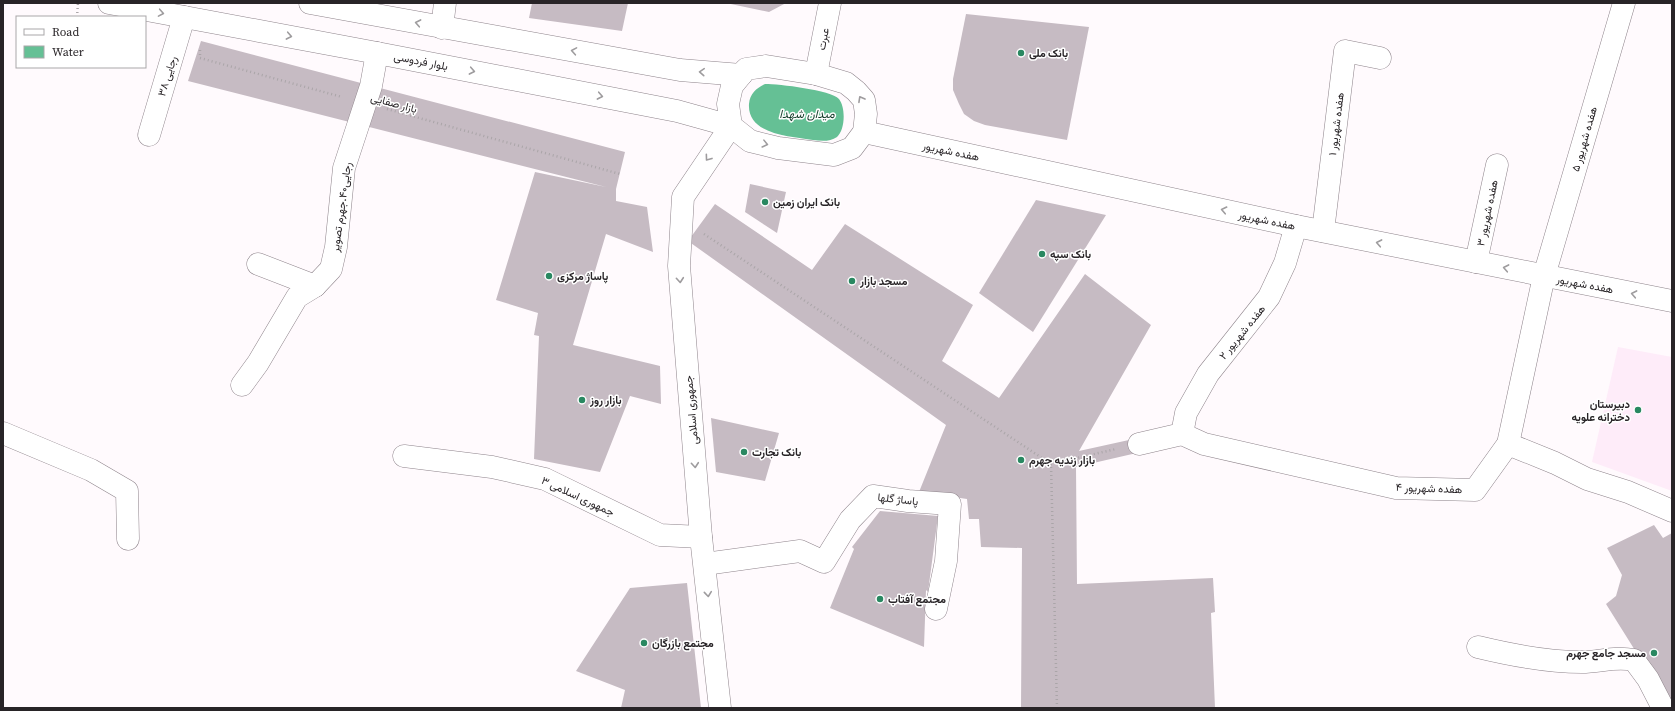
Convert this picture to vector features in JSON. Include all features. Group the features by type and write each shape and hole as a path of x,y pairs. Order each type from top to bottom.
{"street":[{"name":"بلوار فردوسی","path":"109,3 676,111 731,126"},
{"path":"310,3 680,70 741,75"},
{"path":"442,28 445,3"},
{"name":"عبرت","path":"816,74 830,3"},
{"name":"هفده شهریور ۵","path":"1544,276 1624,3"},
{"name":"رجایی ۳۸","path":"149,135 193,19"},
{"name":"هفده شهریور ۱","path":"1323,231 1345,51 1380,58"},
{"name":"رجایی۴۰.جهرم تصویر","path":"242,385 258,363 296,297 315,286 331,269 336,247 344,168 371,86 377,53"},
{"path":"766,66 816,74 846,83 864,100 866,114 864,132 852,148 834,155 778,148 750,141 731,126 728,104 732,86 746,69 766,66"},
{"name":"جمهوری اسلامی","path":"720,708 701,537 679,266 683,197 731,126"},
{"name":"هفده شهریور","path":"864,132 1296,226 1672,301"},
{"name":"هفده شهریور ۳","path":"1476,262 1497,164"},
{"name":"هفده شهریور ۲","path":"1182,434 1186,413 1208,374 1270,297 1285,263 1296,226"},
{"path":"258,264 315,286"},
{"name":"هفده شهریور ۴","path":"1182,434 1204,444 1396,488 1475,490 1508,444 1544,276"},
{"path":"3,433 92,470 127,491 128,539"},
{"path":"1139,444 1182,434"},
{"path":"1508,444 1555,463 1587,479 1628,492 1672,511"},
{"name":"جمهوری اسلامی ۳","path":"404,456 492,467 545,479 660,535 701,537"},
{"name":"پاساژ گلها","path":"705,564 800,551 824,562 850,520 873,496 908,501 950,504 946,561 936,609"},
{"path":"1478,647 1505,653 1582,662 1622,657 1634,660 1648,679 1663,708"}],"path":[{"path":"77,16 78,3"},
{"path":"193,19 200,58 345,98"},
{"name":"بازار صفایی","path":"383,108 620,174"},
{"path":"703,234 1051,464 1139,444"},
{"path":"1051,464 1057,708"}],"shaded area":[{"name":"دبیرستان دخترانه علویه","path":"1618,347 1672,357 1672,491 1592,462"}],"water":[{"name":"میدان شهدا","path":"765,84 816,90 839,99 844,113 840,134 831,140 819,141 783,135 763,128 755,122 750,114 749,104 754,91"}],"building":[{"path":"532,3 628,3 622,31 529,18"},
{"path":"726,3 786,3 769,12"},
{"name":"بانک ملی","path":"966,14 1089,27 1067,140 985,125 974,121 964,114 953,90 953,79"},
{"path":"201,41 625,152 616,189 616,201 647,207 653,252 606,234 573,345 660,366 661,404 630,396 600,472 534,459 539,336 534,335 538,313 496,300 535,172 606,187 188,81"},
{"name":"بانک ایران زمین","path":"750,184 786,192 777,233 745,212"},
{"name":"بانک سپه","path":"1036,200 1106,215 1033,332 979,293"},
{"name":"بازار زندیه جهرم","path":"715,204 812,270 845,224 973,305 942,361 999,398 1085,274 1151,325 1079,451 1138,438 1141,452 1076,467 1077,584 1213,578 1215,612 1211,613 1215,708 1021,708 1022,548 981,547 979,519 969,519 967,499 919,492 946,425 688,241"},
{"name":"بانک تجارت","path":"711,418 779,433 765,481 716,472"},
{"path":"880,511 938,516 928,592 926,590 924,647 830,608 854,549 852,547"},
{"name":"مسجد جامع جهرم","path":"1654,525 1663,538 1672,533 1672,701 1668,703 1606,604 1616,596 1622,575 1607,548"},
{"name":"مجتمع بازرگان","path":"687,583 701,708 621,708 625,690 576,671 630,588"}],"place":[{"name":"بانک ملی","path":"1021,53"},
{"name":"بانک ایران زمین","path":"765,202"},
{"name":"بانک سپه","path":"1042,254"},
{"name":"پاساژ مرکزی","path":"549,276"},
{"name":"مسجد بازار","path":"852,281"},
{"name":"بازار روز","path":"582,400"},
{"name":"دبیرستان دخترانه علویه","path":"1638,410"},
{"name":"بانک تجارت","path":"744,452"},
{"name":"بازار زندیه جهرم","path":"1021,460"},
{"name":"مجتمع آفتاب","path":"880,599"},
{"name":"مجتمع بازرگان","path":"644,643"},
{"name":"مسجد جامع جهرم","path":"1654,653"}]}
